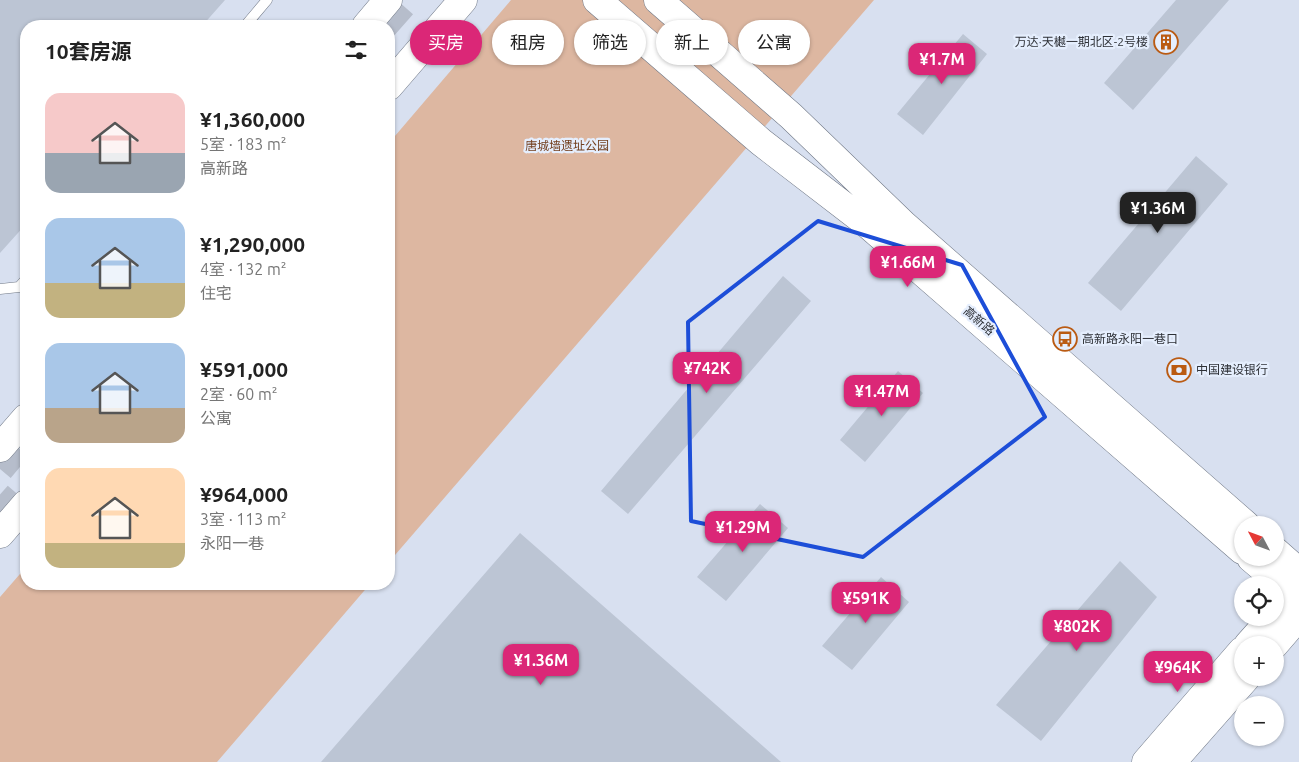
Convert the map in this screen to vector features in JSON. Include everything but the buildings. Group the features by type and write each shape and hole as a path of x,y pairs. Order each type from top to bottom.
{"main road":[{"path":"371,20 388,0"},
{"name":"高新路","path":"597,0 761,142 865,222 1234,543"},
{"name":"高新路","path":"658,0 791,116 904,225 1236,516"},
{"path":"395,78 453,3"},
{"path":"0,448 20,425"},
{"path":"0,534 20,511"},
{"path":"1262,566 1298,593"},
{"path":"1283,566 1298,593"},
{"path":"1284,606 1298,593"},
{"path":"1278,636 1298,593"},
{"path":"1256,636 1265,626"},
{"path":"1146,762 1234,660"},
{"path":"1172,762 1239,686"}],"lane":[{"path":"250,20 267,0"},
{"path":"0,289 20,286"}],"highlighted area":[{"path":"818,221 962,265 1045,417 863,557 691,521 688,322"}],"green space":[{"name":"唐城墙遗址公园","path":"511,0 874,0 395,555 395,136 456,65 482,65 482,34 492,22 492,65 564,65 564,20 494,20"},
{"path":"20,574 20,590 365,590 217,762 0,762 0,597"}],"tunnel":[{"path":"389,20 407,0"},
{"path":"0,469 20,445"},
{"path":"0,516 20,493"}],"place":[{"name":"万达·天樾一期北区-2号楼","path":"1166,42"},
{"name":"高新路永阳一巷口","path":"1065,339"},
{"name":"中国建设银行","path":"1179,370"}]}
